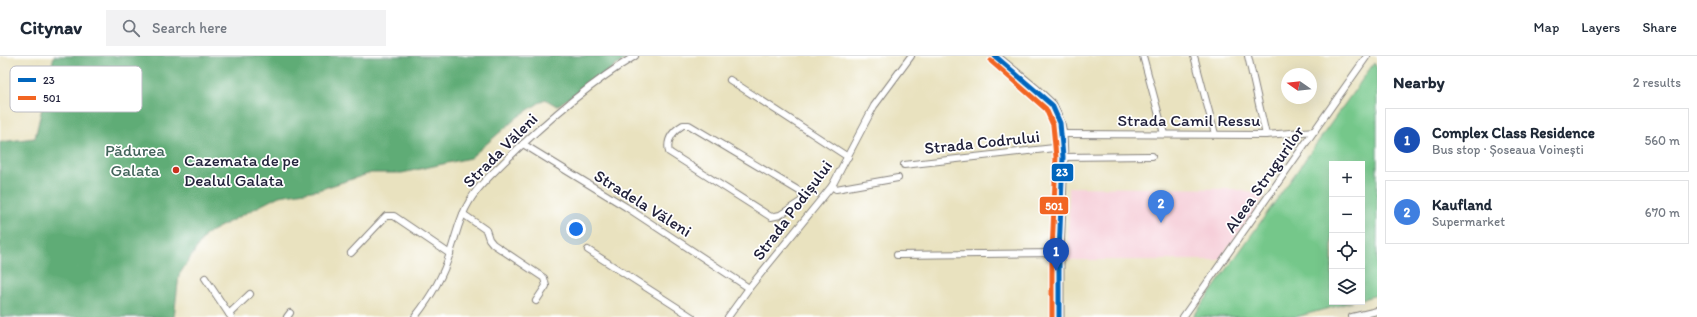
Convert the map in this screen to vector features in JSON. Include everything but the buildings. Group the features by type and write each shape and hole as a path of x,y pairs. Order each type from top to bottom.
{"main road":[{"path":"994,56 1052,105 1057,115 1062,134 1063,157 1059,253 1059,317"}],"street":[{"name":"Strada Văleni","path":"416,317 436,286 450,254 463,214 469,201 481,186 522,144 570,107 610,71 635,56"},
{"name":"Strada Podișului","path":"728,317 748,288 832,186 874,106 911,56"},
{"path":"1143,56 1164,134"},
{"path":"1194,56 1215,134"},
{"path":"1248,56 1266,135"},
{"name":"Aleea Strugurilor","path":"1183,317 1315,132 1367,56"},
{"path":"730,80 848,157"},
{"path":"803,200 780,215 771,216 669,152 667,146 669,141 677,129 689,125 801,192 803,200 815,207"},
{"name":"Strada Camil Ressu","path":"1062,134 1266,135 1315,132"},
{"name":"Stradela Văleni","path":"522,144 626,207 748,288"},
{"name":"Strada Codrului","path":"904,165 1063,147"},
{"path":"1063,157 1152,156"},
{"path":"832,186 836,189 898,178"},
{"path":"463,214 486,230 489,239 493,244 544,278 546,286 536,301"},
{"path":"351,253 386,216 394,216 450,254"},
{"path":"588,250 692,317"},
{"path":"897,255 1059,253"},
{"path":"205,278 230,316 250,294"},
{"path":"1352,317 1377,311"}],"shaded area":[{"path":"1069,187 1235,189 1265,196 1219,260 1068,260"}],"green space":[{"name":"Pădurea Galata","path":"54,56 630,56 557,106 545,99 519,116 470,158 402,173 371,173 318,190 279,196 206,234 179,275 174,317 0,317 0,142 35,138 41,112 142,112 142,66 52,66"},
{"path":"1374,63 1377,68 1377,295 1365,298 1365,161 1329,161 1329,305 1341,305 1296,317 1193,317"}],"transit line":[{"name":"23","path":"995,56 1052,105 1060,123 1063,157 1059,253 1059,317"},
{"name":"501","path":"991,61 1046,109 1053,125 1056,157 1052,253 1052,317"}],"place":[{"name":"Cazemata de pe Dealul Galata","path":"176,170"},
{"name":"Kaufland","path":"1161,223"},
{"name":"Complex Class Residence","path":"1056,271"}]}
